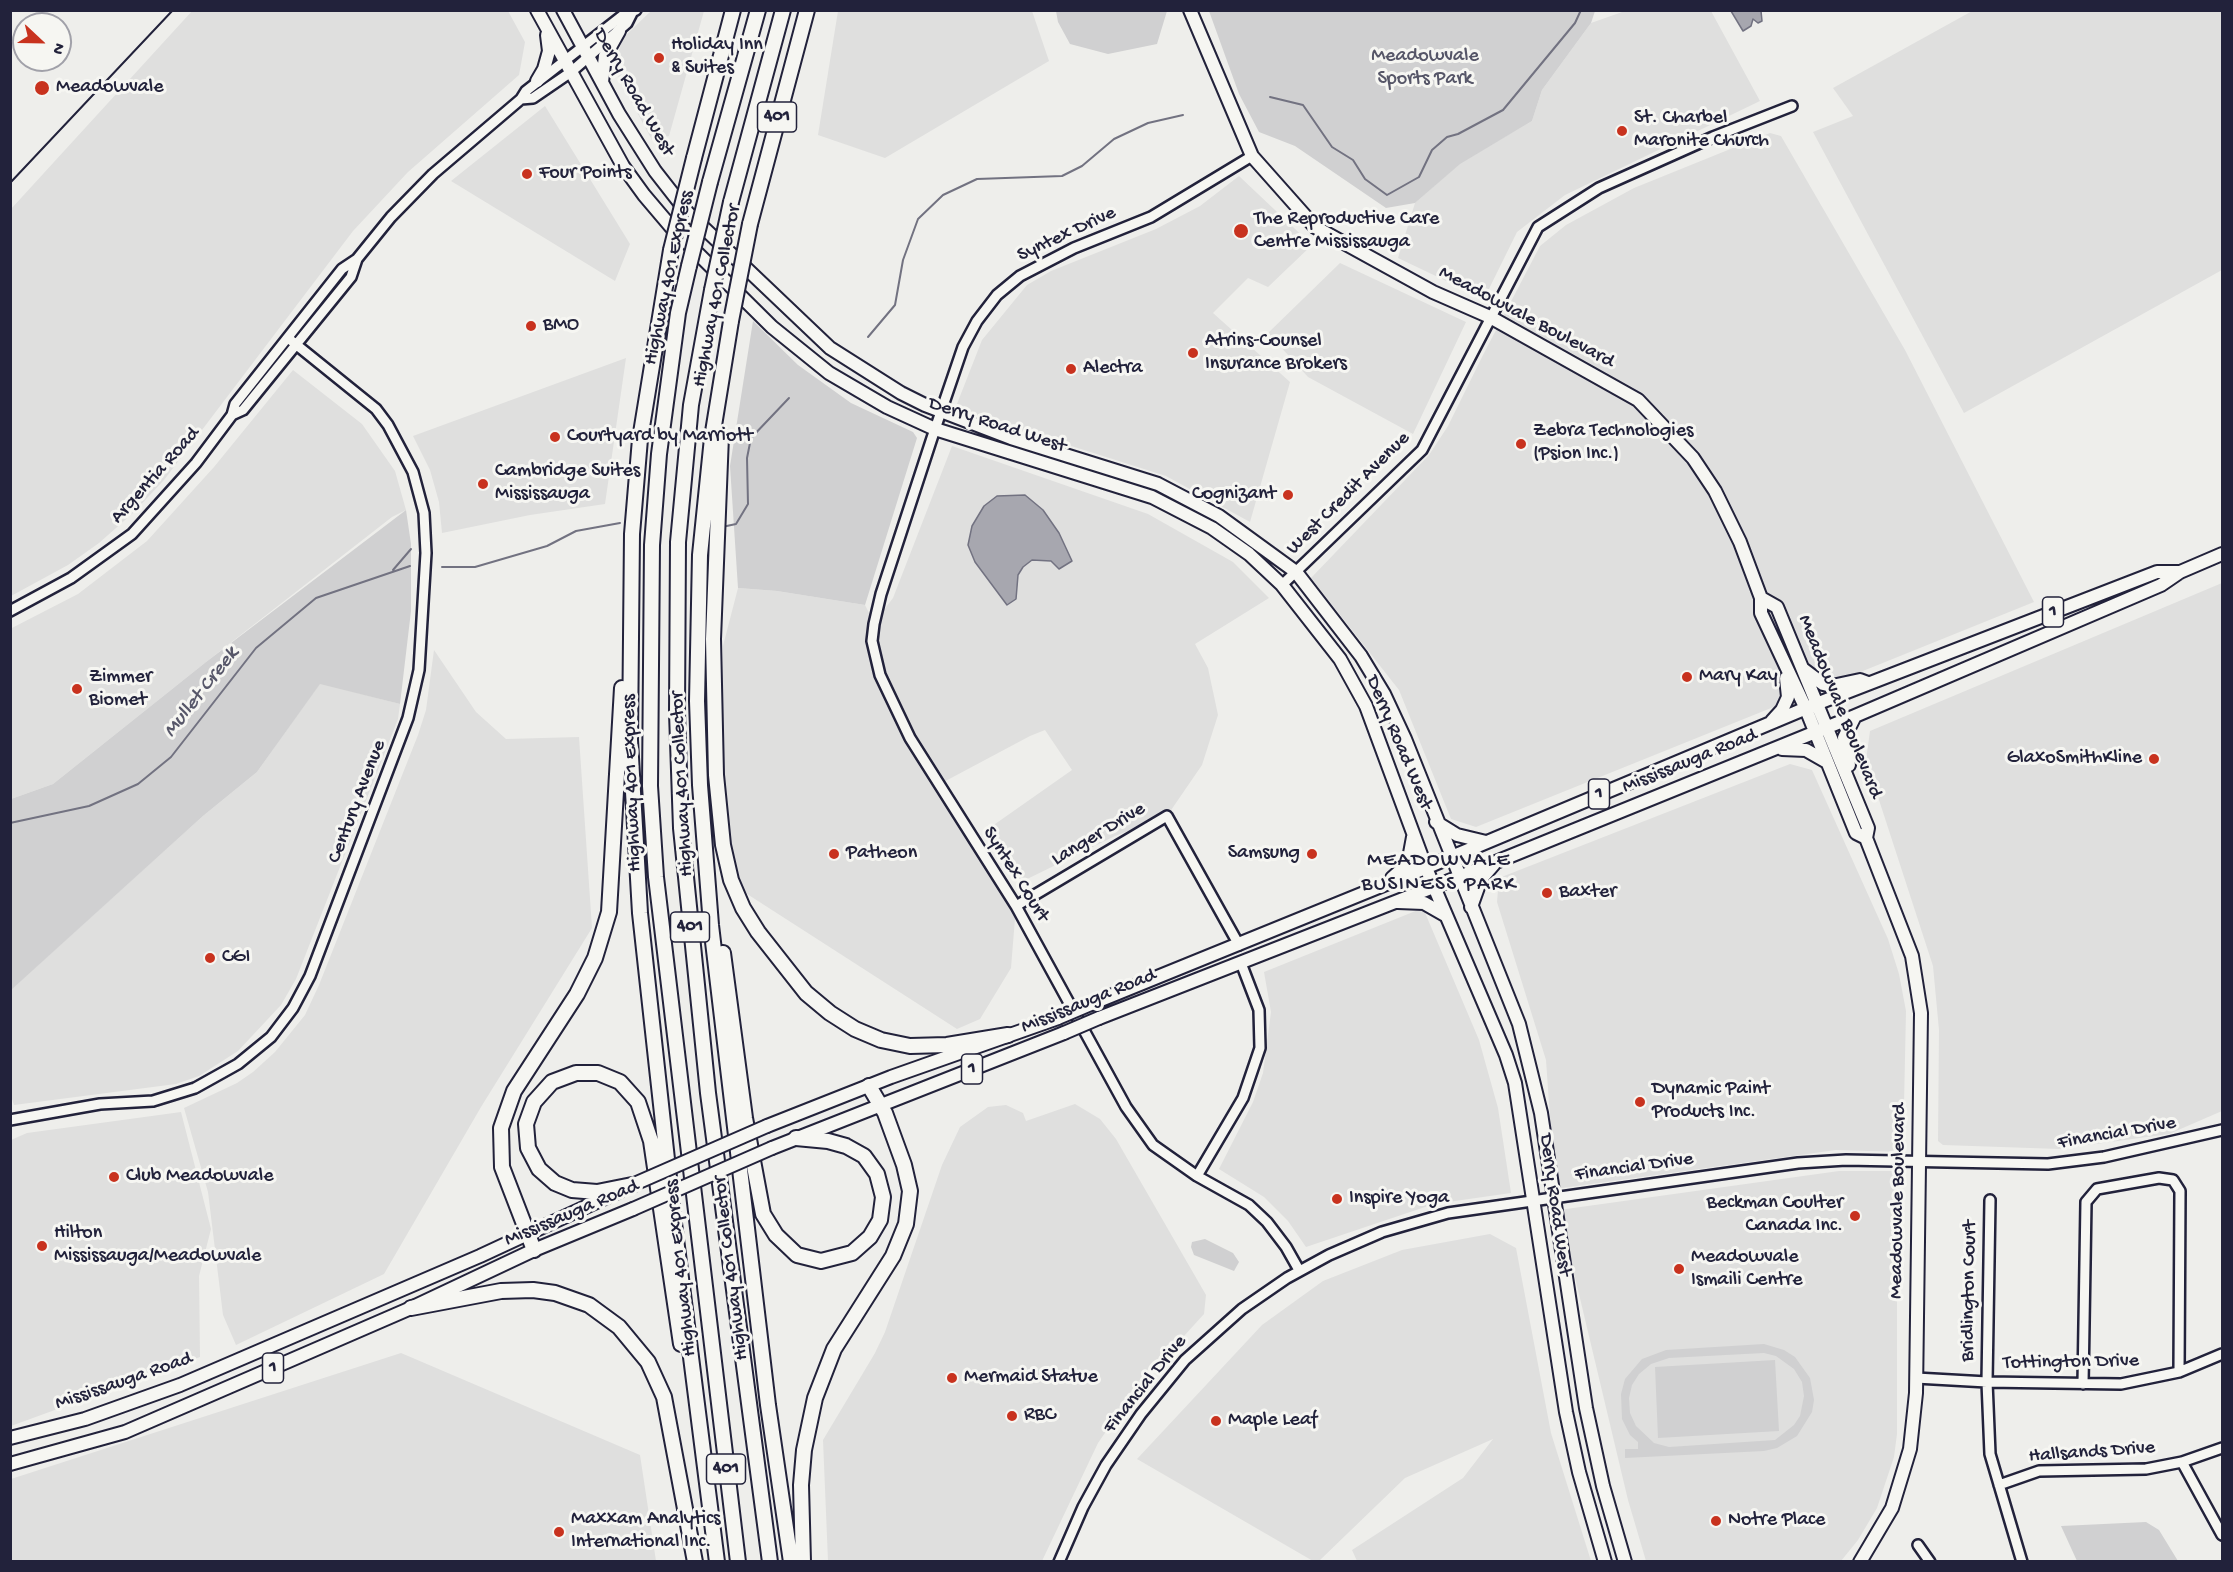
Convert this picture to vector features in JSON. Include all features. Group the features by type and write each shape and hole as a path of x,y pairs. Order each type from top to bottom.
{"highway":[{"name":"401","path":"717,1562 674,1223 640,913 630,740 630,596 632,534 640,439 671,250 732,10"},
{"name":"Highway 401 Express","path":"738,1562 656,877 650,786 652,544 659,454 678,313 710,182 758,10"},
{"name":"401","path":"770,1562 708,1093 681,828 677,713 678,542 691,405 712,290 731,202 783,10"},
{"name":"Highway 401 Collector","path":"791,1562 768,1405 711,925 697,701 700,555 722,368 750,224 807,10"},
{"path":"722,368 713,639 716,775 723,844 730,880 743,908 758,932 806,993 830,1013 855,1029 881,1040 910,1046 947,1045 1008,1035"},
{"path":"534,1250 502,1167 501,1128 514,1091 577,994 595,958 609,912 619,719 630,596"},
{"path":"703,825 751,1153 763,1214 776,1235 797,1255 821,1261 852,1253 870,1237 880,1220 882,1197 877,1174 864,1156 846,1146 828,1141 796,1138"},
{"path":"632,1185 597,1192 572,1190 555,1183 539,1169 528,1148 526,1124 534,1102 552,1082 576,1073 598,1072 620,1082 638,1102 648,1126 674,1307 705,1461"},
{"path":"803,1562 803,1462 815,1398 834,1349 892,1256 906,1224 910,1191 906,1173 881,1105 869,1086"},
{"path":"411,1308 501,1291 533,1290 555,1293 589,1305 619,1327 648,1362 664,1397 695,1562"}],"main road":[{"name":"Derry Road West","path":"537,10 622,166 644,195 672,228 764,319 829,373 858,392 935,429 1152,497 1212,528 1249,554 1282,585 1340,658 1366,706 1426,868 1506,1055 1515,1083 1566,1412 1579,1472 1605,1562"},
{"name":"Derry Road West","path":"563,10 602,83 655,171 687,212 830,348 901,393 941,411 1011,438 1158,484 1219,516 1296,572 1361,656 1384,694 1519,1024 1540,1113 1586,1408 1603,1486 1625,1562"},
{"name":"Meadowvale Boulevard","path":"1190,10 1252,156 1315,227 1433,292 1490,317 1638,400 1665,427 1715,491 1740,542 1761,598 1761,614 1785,665 1811,706"},
{"path":"537,81 544,69 549,51 546,28"},
{"path":"602,83 605,56 619,31"},
{"name":"Mississauga Road","path":"10,1464 125,1432 411,1308 534,1250 772,1148 1459,877 1855,716 2162,585 2180,572 2223,554"},
{"name":"Mississauga Road","path":"10,1438 85,1419 180,1385 279,1345 767,1126 869,1086 1058,1018 1426,868 1811,706 2157,572 2180,572"},
{"name":"Meadowvale Boulevard","path":"1761,598 1777,607 1802,668 1811,706 1820,729 1848,780 1868,828 1866,838 1912,956 1921,1013 1916,1377 1910,1449 1900,1490 1885,1524 1860,1562"},
{"path":"1769,724 1782,710 1788,697 1785,665"},
{"path":"1802,668 1829,686 1860,680 1869,684"},
{"path":"1848,780 1850,770 1844,738 1855,716"},
{"name":"Meadowvale Boulevard","path":"1820,729 1828,763 1856,833 1866,838"},
{"path":"1775,748 1806,750 1828,763"},
{"path":"1436,822 1457,836 1486,842"},
{"path":"1375,889 1408,864 1414,832"},
{"path":"1471,907 1481,879 1497,861"},
{"path":"1394,902 1424,903 1446,916"}],"street":[{"name":"Argentia Road","path":"521,99 533,98 622,16 634,12"},
{"name":"Argentia Road","path":"586,51 619,31 627,24 634,12"},
{"name":"Argentia Road","path":"10,611 30,603 71,578 132,534 175,489 232,415 243,410 292,340 351,277 357,259 391,217 433,174 521,99 537,81 568,67"},
{"name":"West Credit Avenue","path":"1282,585 1417,457 1455,391 1490,317 1538,227 1599,188 1713,137 1792,106"},
{"name":"Syntex Drive","path":"935,429 963,347 977,321 997,295 1020,276 1074,248 1151,217 1252,156"},
{"name":"Century Avenue","path":"10,1120 100,1104 153,1101 195,1088 238,1064 271,1037 303,991 387,777 408,718 419,670 425,595 424,513 413,472 382,417 364,397 292,340"},
{"name":"Syntex Court","path":"935,429 881,594 874,624 872,642 880,675 910,738 1016,906 1126,1107 1153,1145 1197,1176 1225,1189 1267,1222 1286,1247 1299,1270"},
{"name":"Langer Drive","path":"1016,906 1167,816 1239,945"},
{"path":"1197,1176 1243,1098 1260,1048 1262,1022 1241,963"},
{"name":"Financial Drive","path":"1059,1562 1083,1507 1106,1465 1166,1381 1205,1340 1242,1309 1299,1270 1382,1232 1424,1219 1534,1200 1798,1163 1845,1160 2048,1164 2104,1157 2223,1130"},
{"path":"2083,1384 2085,1202 2097,1190 2159,1178 2173,1180 2180,1191 2179,1372"},
{"name":"Bridlington Court","path":"1990,1200 1987,1382 1990,1454 2022,1562"},
{"name":"Tottington Drive","path":"1916,1377 1987,1382 2083,1384 2138,1382 2179,1372 2223,1354"},
{"name":"Hallsands Drive","path":"1999,1485 2039,1471 2121,1471 2182,1462 2223,1448"},
{"path":"2182,1462 2223,1534"},
{"path":"1918,1545 1930,1562"}],"shaded area":[{"path":"193,10 508,11 525,42 519,75 408,172 353,231 164,480 133,513 99,543 68,565 11,596 11,209"},
{"path":"652,10 704,11 669,136 652,140 619,79 615,62 623,38"},
{"path":"1974,10 2222,11 2222,270 1964,413 1813,132 1853,116 1833,88"},
{"path":"838,11 1032,11 1049,61 885,158 818,135"},
{"path":"1625,11 1711,11 1760,101 1565,195 1517,232 1484,299 1398,258 1415,203 1460,163 1532,121 1542,90 1591,23"},
{"path":"1731,11 1761,11 1762,21 1758,23 1753,19 1751,26 1743,31"},
{"path":"545,106 630,244 615,281 451,181"},
{"path":"1770,133 1781,136 1905,350 2034,602 1476,827 1451,819 1399,690 1311,578 1429,455 1448,426 1540,246 1566,225 1634,188"},
{"path":"1239,176 1312,245 1268,287 1248,278 1213,313 1290,382 1250,522 1166,476 955,409 982,340 1027,285 1051,271 1156,229 1200,206"},
{"path":"1340,263 1466,322 1413,434 1308,377 1268,333"},
{"path":"626,358 605,504 530,515 442,533 439,502 430,470 413,436"},
{"path":"293,370 362,424 395,471 406,510 392,517 53,784 11,799 10,629 78,594 147,541 214,467"},
{"path":"952,446 1148,514 1233,562 1269,598 1195,644 1208,668 1218,715 1202,765 1167,816 1115,836 1021,882 988,829 1072,770 1045,730 938,785 1016,906 1011,968 980,1019 957,1029 730,883 722,854 723,646 738,588 777,591 865,605 874,623 893,598"},
{"path":"1025,495 1043,510 1059,533 1072,561 1059,569 1051,561 1032,560 1023,567 1018,575 1016,599 1007,605 975,562 968,545 972,526 984,506 997,496"},
{"path":"2222,583 2222,1111 2169,1134 2059,1149 1943,1145 1938,1141 1939,1030 1933,966 1866,760 1870,731"},
{"path":"434,650 476,712 506,739 579,737 592,928 481,1107 384,1274 236,1345 223,1315 208,1192 184,1108 237,1083 253,1072 275,1052 305,1015 418,735 426,710"},
{"path":"320,683 400,704 398,719 296,979 281,1005 238,1051 199,1076 176,1084 14,1105 10,1093 10,990 203,816 257,772"},
{"path":"1790,764 1812,770 1888,939 1899,974 1906,1011 1903,1152 1836,1150 1555,1189 1546,1060 1497,902 1499,878"},
{"path":"1423,908 1479,1040 1498,1108 1511,1193 1434,1204 1306,1247 1288,1221 1264,1197 1219,1169 1253,1102 1263,1073 1271,1012 1264,972"},
{"path":"1075,1104 1100,1119 1116,1139 1206,1295 1204,1314 1134,1391 1098,1443 1042,1561 828,1561 823,1440 885,1332 942,1165 960,1127 988,1107 1006,1105 1023,1113 1026,1121"},
{"path":"181,1112 211,1229 199,1276 200,1357 11,1426 11,1140 27,1133"},
{"path":"1839,1171 1897,1171 1897,1434 1894,1457 1877,1508 1858,1540 1841,1561 1646,1561 1628,1500 1559,1210"},
{"path":"1490,1234 1516,1248 1551,1433 1591,1561 1357,1561 1352,1550 1463,1478 1493,1439 1405,1478 1319,1561 1313,1561 1137,1459 1262,1325 1323,1281 1402,1250"},
{"path":"401,1353 640,1455 656,1561 11,1561 11,1479"}],"green space":[{"name":"Meadowvale Sports Park","path":"1209,10 1595,11 1591,23 1542,90 1532,121 1460,164 1415,203 1386,208 1295,146 1259,132 1239,94"},
{"path":"1056,11 1167,11 1157,44 1108,54 1070,44 1058,22"},
{"path":"753,321 798,365 851,403 913,432 917,438 865,605 777,591 738,588 730,466"},
{"path":"406,510 411,544 411,611 400,704 320,684 257,772 203,816 11,990 11,799 53,784 206,662"},
{"path":"1205,1239 1233,1253 1239,1262 1234,1271 1194,1255 1192,1242"},
{"path":"1764,1344 1784,1350 1795,1357 1810,1378 1814,1400 1812,1412 1797,1436 1777,1448 1764,1451 1625,1458 1625,1449 1638,1449 1638,1442 1630,1435 1622,1419 1621,1394 1625,1379 1642,1359 1666,1350","holes":["1764,1353 1776,1356 1794,1369 1802,1382 1804,1396 1800,1416 1794,1425 1775,1440 1669,1447 1654,1443 1636,1426 1630,1413 1629,1398 1632,1385 1639,1374 1651,1364 1669,1358"]},
{"path":"1775,1360 1779,1431 1658,1438 1655,1367"},
{"path":"2146,1522 2159,1530 2178,1561 2077,1561 2061,1526"}],"waterway":[{"path":"1270,97 1303,105 1332,147 1353,160 1365,179 1387,195 1419,177 1432,150 1447,137 1458,134 1503,110 1575,23 1581,10"},
{"name":"Mullet Creek","path":"868,337 895,305 903,260 918,219 943,195 977,179 1062,176 1082,166 1114,139 1148,123 1183,115"},
{"name":"Mullet Creek","path":"722,527 736,524 748,504 747,458 751,438 789,398"},
{"name":"Mullet Creek","path":"442,567 475,567 547,546 576,531 620,523"},
{"path":"393,570 411,549"},
{"name":"Mullet Creek","path":"10,823 89,806 138,784 171,757 256,648 316,598 410,566"}],"railway":[{"path":"10,183 173,10"}],"place":[{"name":"Holiday Inn & Suites","path":"659,58"},
{"name":"Meadowvale","path":"42,88"},
{"name":"St. Charbel Maronite Church","path":"1622,131"},
{"name":"Four Points","path":"527,174"},
{"name":"The Reproductive Care Centre Mississauga","path":"1241,231"},
{"name":"BMO","path":"531,326"},
{"name":"Atrins-Counsel Insurance Brokers","path":"1193,353"},
{"name":"Alectra","path":"1071,369"},
{"name":"Courtyard by Marriott","path":"555,437"},
{"name":"Zebra Technologies (Psion Inc.)","path":"1521,444"},
{"name":"Cambridge Suites Mississauga","path":"483,484"},
{"name":"Cognizant","path":"1288,495"},
{"name":"Mary Kay","path":"1687,677"},
{"name":"Zimmer Biomet","path":"77,689"},
{"name":"GlaxoSmithKline","path":"2154,759"},
{"name":"Patheon","path":"834,854"},
{"name":"Samsung","path":"1312,854"},
{"name":"Baxter","path":"1547,893"},
{"name":"CGI","path":"210,958"},
{"name":"Dynamic Paint Products Inc.","path":"1640,1102"},
{"name":"Club Meadowvale","path":"114,1177"},
{"name":"Inspire Yoga","path":"1337,1199"},
{"name":"Beckman Coulter Canada Inc.","path":"1855,1216"},
{"name":"Hilton Mississauga/Meadowvale","path":"42,1246"},
{"name":"Meadowvale Ismaili Centre","path":"1679,1269"},
{"name":"Mermaid Statue","path":"952,1378"},
{"name":"RBC","path":"1012,1416"},
{"name":"Maple Leaf","path":"1216,1421"},
{"name":"Notre Place","path":"1716,1521"},
{"name":"Maxxam Analytics International Inc.","path":"559,1532"}],"district":[{"name":"MEADOWVALE BUSINESS PARK","path":"1439,874"}]}
